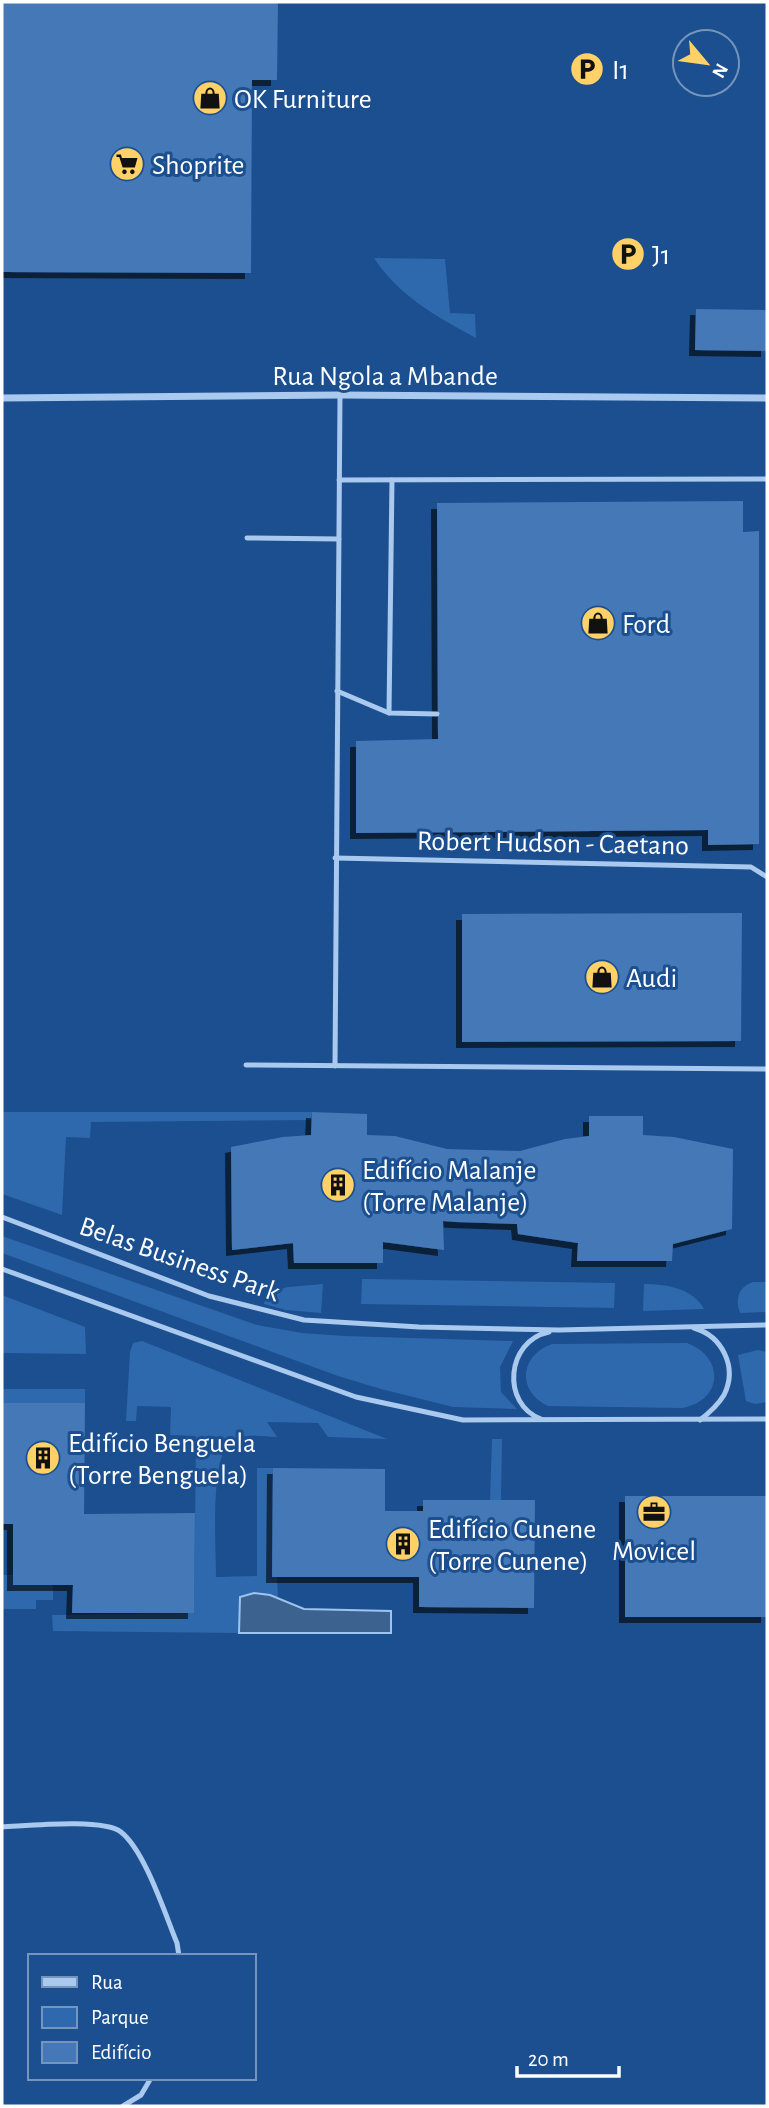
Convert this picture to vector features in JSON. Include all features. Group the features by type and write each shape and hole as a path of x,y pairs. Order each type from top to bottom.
{"street":[{"name":"Rua Ngola a Mbande","path":"2,398 340,395 767,398"}],"lane":[{"path":"335,1066 340,395"},
{"path":"340,480 767,479"},
{"path":"389,713 392,480"},
{"path":"247,538 339,539"},
{"path":"337,691 389,713 437,714"},
{"name":"Robert Hudson - Caetano","path":"335,859 751,867 767,877"},
{"path":"246,1065 767,1069"},
{"name":"Belas Business Park","path":"2,1217 209,1296 304,1320 558,1330 767,1325"},
{"path":"2,1269 356,1397 463,1420 767,1419"},
{"name":"Belas Business Park","path":"681,1326 697,1328 711,1336 722,1348 728,1363 729,1379 724,1395 700,1420"},
{"name":"Belas Business Park","path":"546,1421 530,1415 520,1403 514,1388 513,1371 518,1356 528,1343 542,1334 558,1330"},
{"path":"2,1826 89,1824 119,1830 137,1850 177,1943 179,1954"},
{"path":"122,2106 141,2095 151,2080"}],"green space":[{"path":"374,258 445,259 450,313 475,314 476,338 407,294"},
{"path":"2,1112 312,1112 311,1120 91,1122 90,1138 66,1137 62,1215 2,1194"},
{"path":"2,1236 257,1325 302,1333 344,1336 513,1341 500,1367 501,1392 517,1409 453,1407 338,1376 2,1253"},
{"path":"362,1279 615,1283 614,1308 361,1304"},
{"path":"753,1282 767,1282 767,1312 740,1313 739,1294"},
{"path":"323,1284 321,1313 286,1310 264,1304 267,1293 288,1287"},
{"path":"644,1284 669,1286 686,1292 704,1309 643,1311"},
{"path":"2,1295 85,1327 86,1354 2,1353"},
{"path":"142,1341 387,1439 328,1437 318,1423 267,1422 277,1437 246,1436 229,1443 223,1453 217,1487 216,1577 257,1576 257,1468 273,1468 272,1576 277,1576 278,1599 270,1595 240,1597 239,1633 53,1631 52,1615 194,1613 196,1436 170,1435 171,1407 137,1406 136,1421 126,1421 130,1352 133,1343"},
{"path":"687,1343 708,1358 714,1378 712,1388 705,1397 696,1404 682,1408 548,1406 531,1392 527,1383 528,1364 533,1356 552,1344"},
{"path":"758,1350 767,1352 767,1402 755,1404 746,1401 738,1355"},
{"path":"2,1389 85,1389 85,1403 2,1403"},
{"path":"492,1439 502,1439 501,1500 490,1500"},
{"path":"2,1575 13,1575 13,1585 53,1585 53,1600 36,1600 36,1609 2,1609"}],"shaded area":[{"path":"254,1593 270,1595 304,1609 391,1611 391,1633 239,1633 240,1597"}],"building":[{"name":"Shoprite","path":"2,2 278,2 277,80 252,80 251,273 2,272"},
{"path":"696,309 767,310 767,351 695,350"},
{"name":"Ford","path":"743,501 743,532 759,531 759,844 708,845 708,830 356,833 356,741 438,739 437,503"},
{"name":"Audi","path":"742,913 741,1041 462,1042 462,914"},
{"path":"312,1112 367,1114 367,1135 395,1136 447,1149 520,1151 565,1139 589,1136 589,1116 643,1116 643,1135 674,1137 733,1149 732,1229 673,1244 672,1261 577,1261 578,1243 518,1234 517,1224 443,1221 444,1250 383,1242 383,1263 294,1263 293,1243 232,1250 231,1147 283,1137 311,1135"},
{"name":"Edifício Benguela (Torre Benguela)","path":"2,1403 85,1403 84,1514 195,1513 194,1613 72,1613 73,1585 13,1585 13,1524 2,1524"},
{"name":"Edifício Cunene (Torre Cunene)","path":"273,1468 385,1469 385,1511 423,1511 423,1500 535,1500 534,1608 419,1607 419,1577 272,1577"},
{"path":"625,1496 767,1496 767,1617 625,1617"}],"place":[{"name":"I1","path":"587,69"},
{"name":"OK Furniture","path":"210,98"},
{"name":"Shoprite","path":"127,164"},
{"name":"J1","path":"628,254"},
{"name":"Ford","path":"598,623"},
{"name":"Audi","path":"602,977"},
{"name":"Edifício Malanje (Torre Malanje)","path":"338,1185"},
{"name":"Edifício Benguela (Torre Benguela)","path":"43,1458"},
{"name":"Movicel","path":"654,1512"},
{"name":"Edifício Cunene (Torre Cunene)","path":"403,1544"}]}
